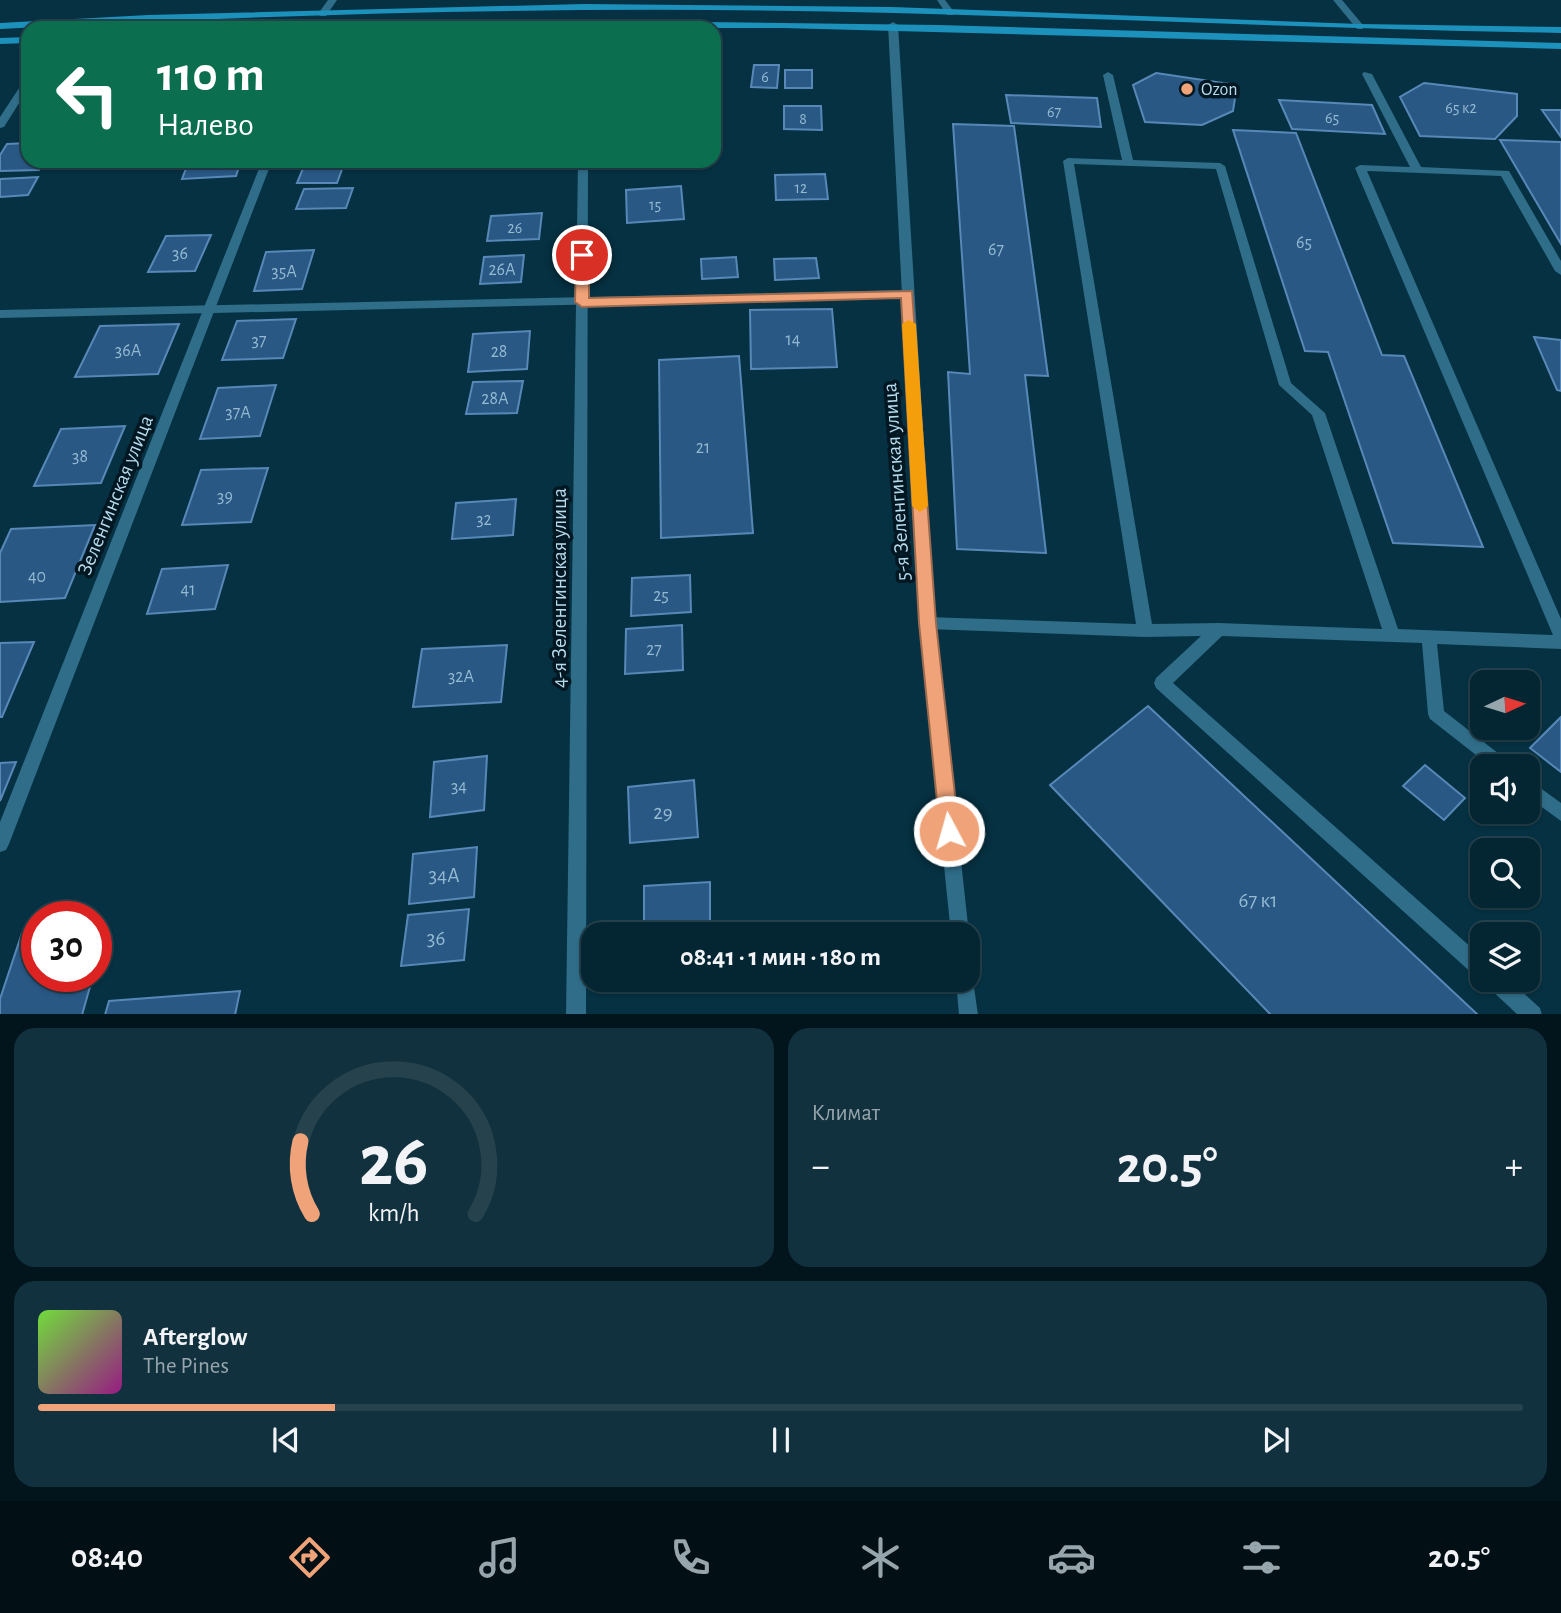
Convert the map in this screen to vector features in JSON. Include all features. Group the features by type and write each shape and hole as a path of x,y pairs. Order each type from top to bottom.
{"street":[{"path":"323,14 333,0"},
{"path":"941,0 950,13"},
{"path":"1338,0 1360,27"},
{"path":"92,21 584,7 950,13 1360,27 1561,30"},
{"path":"721,23 893,25 1561,46"},
{"path":"0,26 21,25"},
{"name":"5-я Зеленгинская улица","path":"893,25 927,623 959,922"},
{"path":"0,41 21,40"},
{"path":"1367,74 1416,170"},
{"path":"1108,75 1128,163"},
{"path":"0,125 21,92"},
{"path":"1145,631 1068,161 1220,166 1285,385 1318,413 1392,635"},
{"name":"Зеленгинская улица","path":"0,844 264,168"},
{"name":"4-я Зеленгинская улица","path":"576,1014 583,168"},
{"path":"927,623 1145,631 1219,629 1561,639 1360,169 1505,173 1561,271"},
{"path":"0,314 212,307 907,294"},
{"path":"1219,629 1162,684 1470,958"},
{"path":"1429,636 1436,714 1487,754"},
{"path":"1540,796 1561,813"},
{"path":"966,992 969,1014"},
{"path":"1508,992 1533,1014"}],"building":[{"path":"754,65 779,65 777,88 751,87"},
{"path":"785,70 812,70 812,88 785,88"},
{"path":"1156,73 1237,85 1233,111 1202,125 1145,122 1133,85"},
{"path":"1424,83 1517,94 1517,116 1495,139 1420,136 1400,97"},
{"path":"1006,95 1097,98 1101,127 1011,123"},
{"path":"1279,100 1372,105 1385,134 1292,129"},
{"path":"784,106 821,106 822,130 784,129"},
{"path":"1542,110 1561,110 1561,137"},
{"path":"953,124 1014,126 1048,376 1025,375 1046,553 957,549 948,372 970,374"},
{"path":"1233,130 1296,133 1382,355 1404,356 1483,547 1393,543 1328,352 1305,351"},
{"path":"1500,140 1561,142 1561,244"},
{"path":"21,143 21,168 40,168 39,170 0,171 0,155 7,144"},
{"path":"186,168 239,168 236,176 182,179"},
{"path":"303,168 342,168 337,183 297,183"},
{"path":"825,174 828,199 776,200 775,175"},
{"path":"38,177 28,195 0,197 0,179"},
{"path":"681,186 684,219 627,223 626,190"},
{"path":"353,188 346,208 296,209 304,189"},
{"path":"542,213 539,239 487,241 491,216"},
{"path":"211,235 195,271 148,272 166,236"},
{"path":"314,250 302,289 254,291 266,252"},
{"path":"524,255 521,282 480,284 484,257"},
{"path":"736,257 738,277 702,279 701,259"},
{"path":"816,258 819,278 775,280 774,259"},
{"path":"832,309 837,367 751,369 750,310"},
{"path":"296,319 283,358 222,360 237,321"},
{"path":"179,324 158,374 75,377 100,326"},
{"path":"530,331 527,369 468,372 473,334"},
{"path":"1534,337 1561,340 1561,391 1557,390"},
{"path":"739,356 753,533 661,538 659,360"},
{"path":"523,381 517,413 466,414 473,382"},
{"path":"276,385 260,436 200,439 218,388"},
{"path":"125,426 101,483 34,486 61,429"},
{"path":"268,468 251,522 182,525 201,470"},
{"path":"516,499 513,535 452,539 456,503"},
{"path":"95,525 65,598 0,602 0,553 11,529"},
{"path":"228,565 215,609 147,614 162,569"},
{"path":"690,575 691,612 631,616 632,578"},
{"path":"682,625 683,670 625,674 626,629"},
{"path":"34,642 2,717 0,717 0,643"},
{"path":"507,645 501,702 413,707 422,649"},
{"path":"1148,706 1477,1014 1270,1014 1050,785"},
{"path":"1561,717 1561,772 1530,748"},
{"path":"487,756 484,810 430,817 434,762"},
{"path":"16,762 0,801 0,763"},
{"path":"1425,765 1465,798 1444,820 1403,786"},
{"path":"694,780 698,837 630,843 628,787"},
{"path":"477,847 474,897 409,904 413,854"},
{"path":"710,882 710,922 644,922 644,886"},
{"path":"469,909 464,960 401,966 408,915"},
{"path":"21,936 21,992 88,992 82,1014 0,1014 0,999"},
{"path":"240,991 235,1014 105,1014 109,1001"}],"slow traffic":[{"path":"909,324 920,506"}],"place":[{"name":"Ozon","path":"1187,89"}],"route":[{"path":"582,255 582,302 907,294 927,623 949,831"}]}
